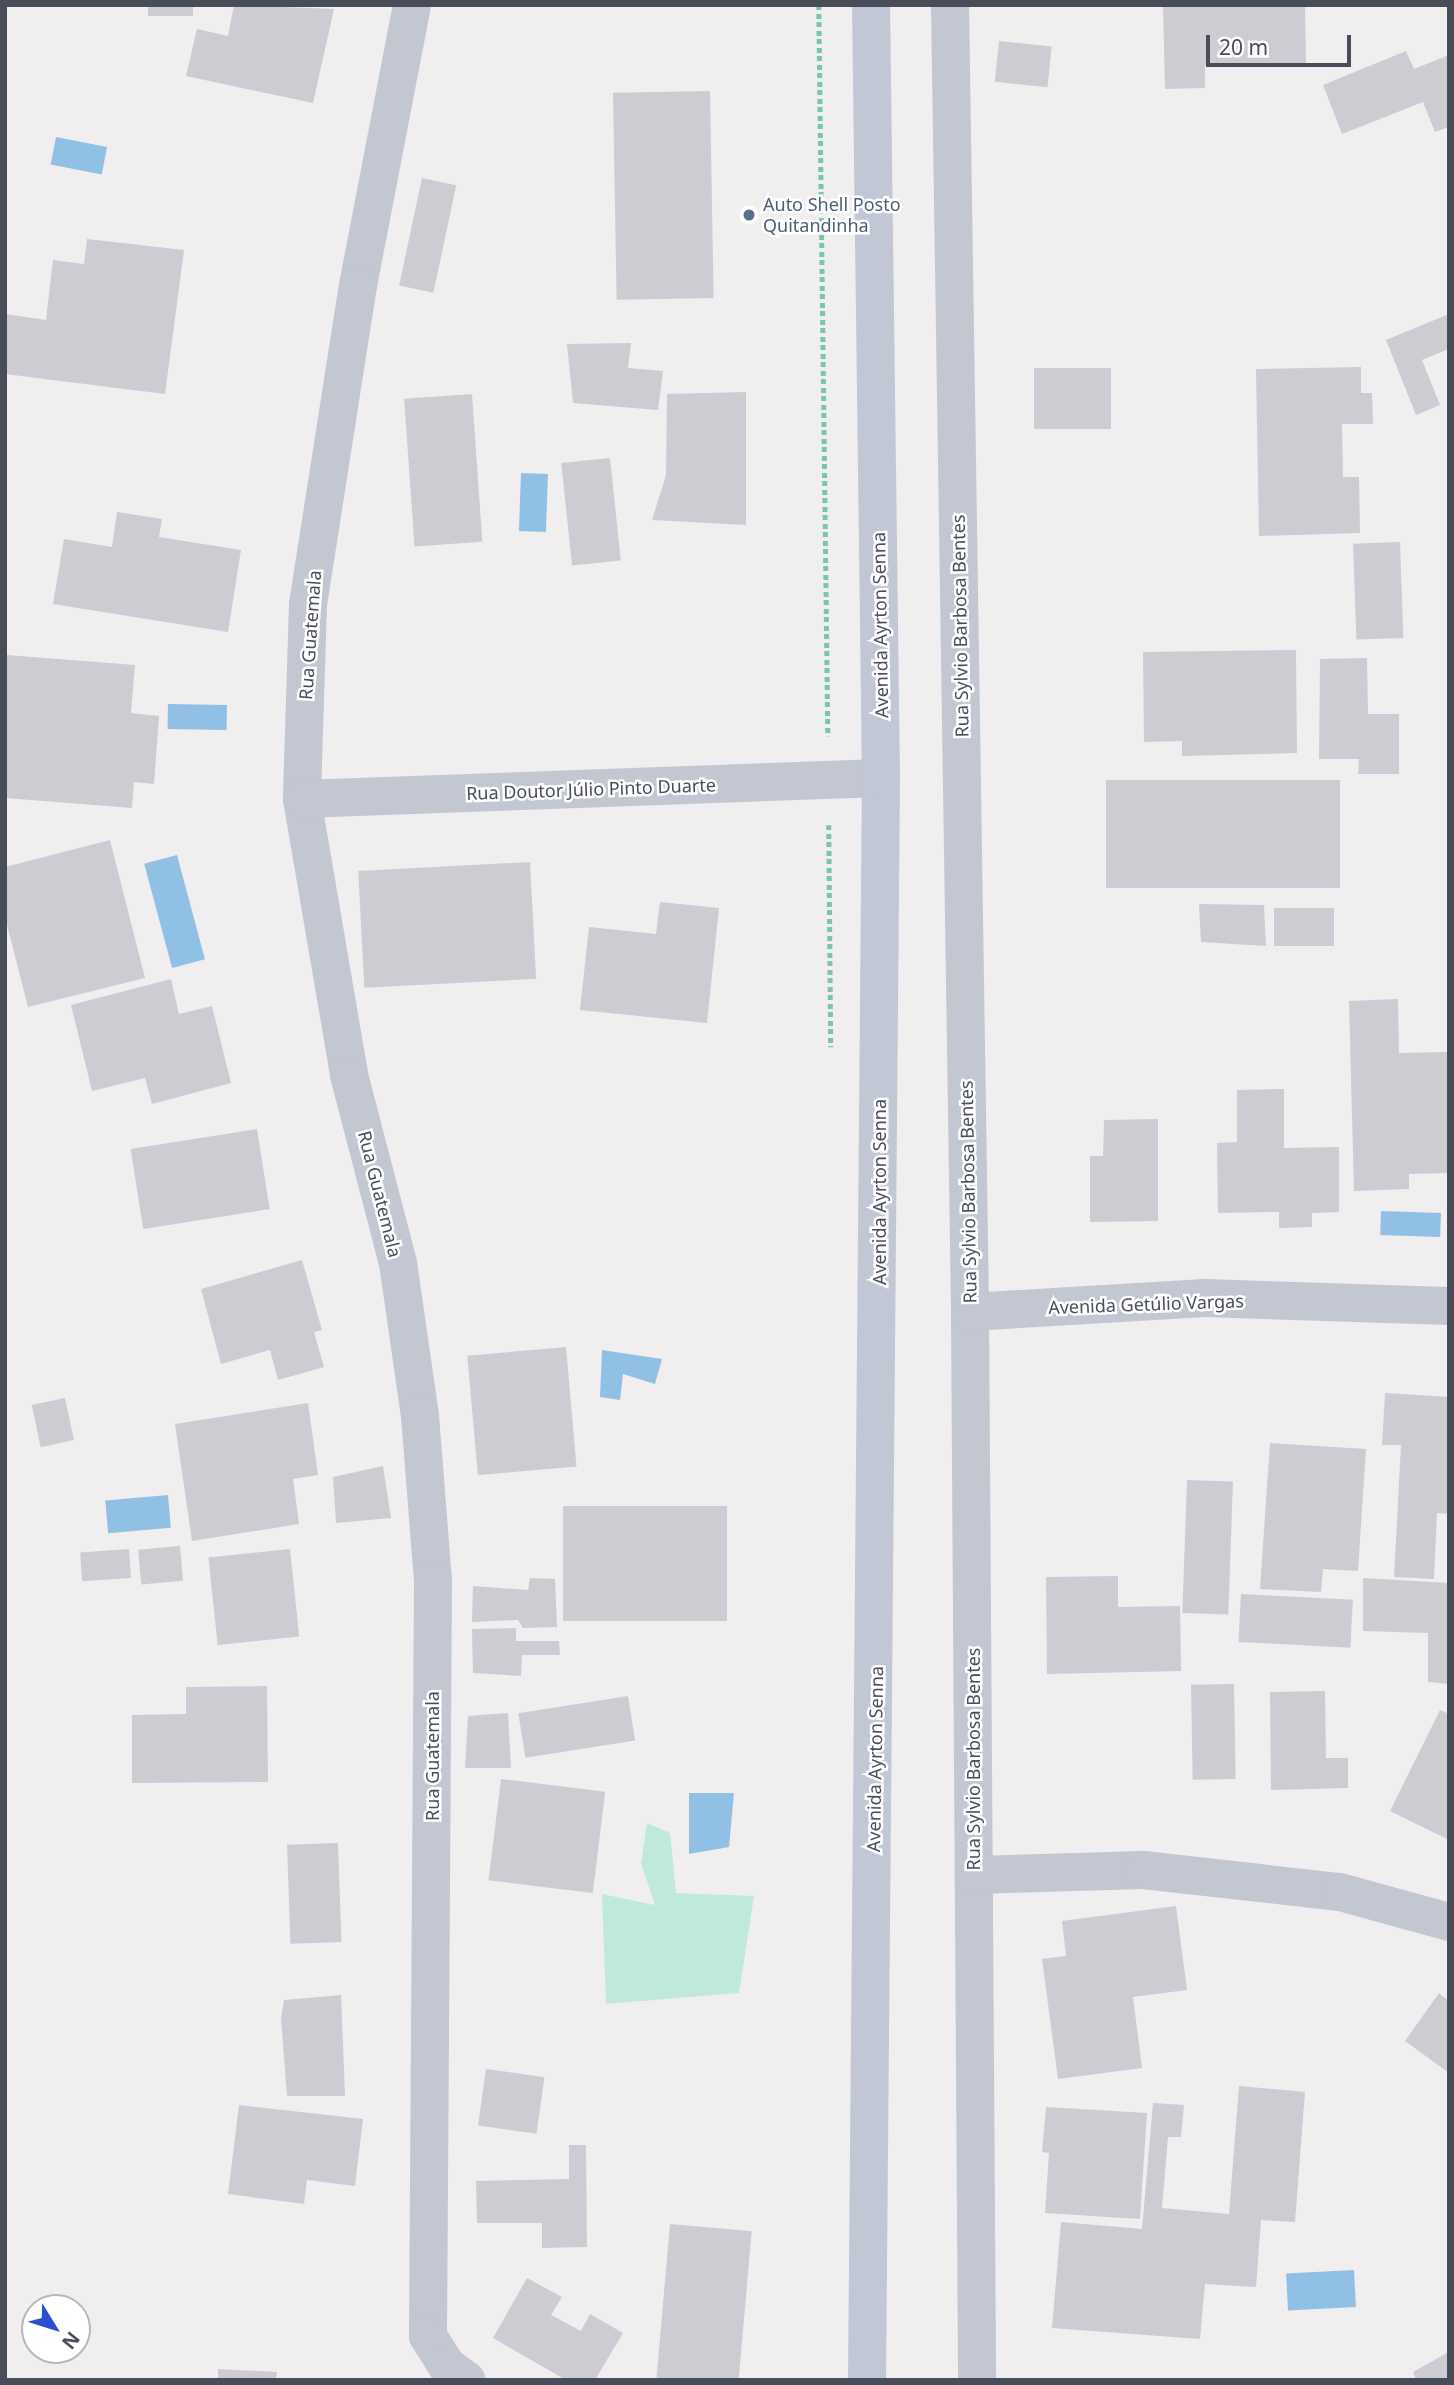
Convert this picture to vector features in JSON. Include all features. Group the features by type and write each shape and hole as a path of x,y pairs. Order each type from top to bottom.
{"main road":[{"name":"Avenida Ayrton Senna","path":"867,2380 881,778 871,5"}],"street":[{"name":"Rua Guatemala","path":"412,5 358,285 308,604 302,799 349,1075 398,1263 420,1416 433,1581 428,2336 447,2366 466,2380"},
{"name":"Rua Sylvio Barbosa Bentes","path":"950,5 970,1312 977,2380"},
{"name":"Rua Doutor Júlio Pinto Duarte","path":"302,799 881,778"},
{"name":"Avenida Getúlio Vargas","path":"970,1312 1205,1298 1449,1306"},
{"path":"974,1875 1143,1870 1340,1892 1449,1922"}],"path":[{"path":"819,5 831,1059"}],"green space":[{"path":"647,1823 670,1833 676,1893 754,1896 739,1993 606,2004 602,1894 655,1905 641,1863"}],"water":[{"path":"56,137 107,147 102,174 51,164"},
{"path":"521,473 548,474 546,532 519,531"},
{"path":"168,704 227,705 227,730 168,729"},
{"path":"177,855 205,959 172,968 144,864"},
{"path":"1381,1211 1441,1213 1440,1237 1380,1235"},
{"path":"602,1350 662,1359 655,1384 623,1374 620,1400 600,1397"},
{"path":"168,1495 171,1528 108,1533 105,1500"},
{"path":"689,1793 734,1793 729,1847 689,1854"},
{"path":"1354,2270 1356,2307 1288,2311 1286,2274"}],"building":[{"path":"148,5 193,5 193,16 148,16"},
{"path":"234,5 334,9 313,103 186,76 197,29 228,36"},
{"path":"1163,5 1305,5 1306,63 1205,65 1205,88 1165,89"},
{"path":"999,41 1052,47 1047,87 995,82"},
{"path":"1406,51 1414,69 1449,55 1449,127 1435,132 1423,102 1342,134 1323,85"},
{"path":"710,91 714,298 617,300 613,93"},
{"path":"422,178 456,185 433,293 399,286"},
{"path":"87,239 184,250 165,394 5,374 5,314 46,320 53,260 84,264"},
{"path":"1449,314 1449,349 1422,360 1440,405 1416,415 1386,340"},
{"path":"631,343 628,368 663,371 658,410 573,403 567,344"},
{"path":"1361,367 1361,393 1372,393 1373,424 1342,424 1343,477 1359,477 1360,533 1259,536 1256,369"},
{"path":"1034,368 1111,368 1111,429 1034,429"},
{"path":"746,392 746,525 652,520 666,475 667,394"},
{"path":"472,394 482,542 414,546 404,399"},
{"path":"610,458 621,560 572,566 561,463"},
{"path":"117,512 162,519 159,537 241,550 228,632 53,604 64,539 112,547"},
{"path":"1400,542 1403,638 1356,640 1353,544"},
{"path":"1296,650 1297,753 1182,756 1182,741 1144,742 1143,652"},
{"path":"7,655 135,665 131,713 159,716 154,784 134,782 132,808 5,798"},
{"path":"1367,658 1368,714 1399,714 1399,774 1358,774 1359,759 1319,759 1320,659"},
{"path":"1106,780 1340,780 1340,888 1106,888"},
{"path":"110,840 145,978 28,1007 5,917 5,867"},
{"path":"530,862 536,979 364,988 358,871"},
{"path":"660,902 719,908 707,1023 580,1010 589,927 656,934"},
{"path":"1199,904 1264,905 1266,946 1201,942"},
{"path":"1274,908 1334,908 1334,946 1274,946"},
{"path":"171,979 179,1014 212,1006 231,1083 152,1104 145,1078 92,1091 71,1005"},
{"path":"1398,999 1399,1053 1449,1052 1449,1173 1409,1174 1409,1189 1354,1191 1349,1001"},
{"path":"1284,1089 1284,1148 1339,1147 1339,1212 1312,1213 1312,1227 1279,1228 1279,1212 1218,1213 1217,1143 1237,1142 1237,1090"},
{"path":"1158,1119 1158,1221 1090,1222 1090,1156 1103,1156 1104,1120"},
{"path":"257,1129 270,1209 143,1229 131,1149"},
{"path":"302,1260 322,1330 314,1332 324,1367 278,1380 270,1350 221,1364 201,1289"},
{"path":"566,1347 576,1467 478,1475 467,1356"},
{"path":"1385,1393 1449,1397 1449,1514 1437,1513 1434,1579 1394,1577 1401,1445 1382,1445"},
{"path":"65,1398 74,1440 41,1447 32,1405"},
{"path":"308,1403 318,1475 293,1479 299,1524 192,1541 175,1424"},
{"path":"1270,1443 1366,1449 1358,1571 1323,1569 1321,1592 1260,1589"},
{"path":"383,1466 391,1518 336,1523 333,1477"},
{"path":"1187,1480 1233,1482 1228,1615 1182,1613"},
{"path":"563,1506 727,1506 727,1621 563,1621"},
{"path":"180,1546 183,1581 141,1585 138,1550"},
{"path":"129,1549 131,1578 82,1581 80,1552"},
{"path":"290,1549 299,1637 218,1645 208,1558"},
{"path":"1118,1576 1118,1607 1180,1606 1181,1671 1047,1674 1046,1577"},
{"path":"530,1578 555,1579 557,1627 523,1628 518,1620 472,1622 473,1586 528,1590"},
{"path":"1363,1578 1449,1583 1449,1684 1428,1682 1428,1633 1363,1631"},
{"path":"1241,1594 1353,1600 1350,1648 1238,1642"},
{"path":"516,1628 516,1641 559,1641 560,1655 522,1655 521,1676 473,1673 472,1629"},
{"path":"1234,1684 1236,1779 1193,1780 1191,1685"},
{"path":"267,1686 268,1782 132,1783 132,1715 186,1714 186,1687"},
{"path":"1325,1691 1326,1758 1348,1758 1348,1788 1271,1790 1270,1692"},
{"path":"628,1696 635,1740 525,1758 518,1713"},
{"path":"1440,1710 1449,1714 1449,1840 1390,1811"},
{"path":"508,1713 511,1768 465,1768 468,1716"},
{"path":"501,1779 605,1792 593,1893 489,1880"},
{"path":"338,1843 341,1942 290,1944 287,1845"},
{"path":"1176,1906 1187,1990 1133,1997 1142,2068 1058,2079 1042,1959 1066,1956 1062,1921"},
{"path":"1439,1993 1449,2001 1449,2073 1405,2041"},
{"path":"341,1995 345,2096 287,2096 281,2018 284,2000"},
{"path":"486,2069 544,2077 536,2134 478,2125"},
{"path":"1239,2086 1305,2092 1295,2222 1261,2220 1256,2287 1205,2284 1200,2339 1052,2328 1061,2222 1142,2229 1153,2103 1184,2105 1181,2137 1168,2137 1162,2208 1229,2214"},
{"path":"239,2105 363,2119 355,2186 307,2180 304,2204 228,2194"},
{"path":"1046,2107 1147,2113 1140,2219 1045,2213 1049,2153 1042,2152"},
{"path":"569,2145 586,2145 587,2247 542,2248 542,2223 477,2223 476,2181 569,2179"},
{"path":"670,2224 752,2231 739,2380 656,2380"},
{"path":"527,2278 562,2297 551,2315 581,2331 590,2314 623,2333 595,2380 566,2380 493,2338"},
{"path":"1449,2352 1449,2380 1416,2380 1413,2372"},
{"path":"218,2369 277,2372 276,2380 218,2380"}],"place":[{"name":"Auto Shell Posto Quitandinha","path":"749,215"}]}
